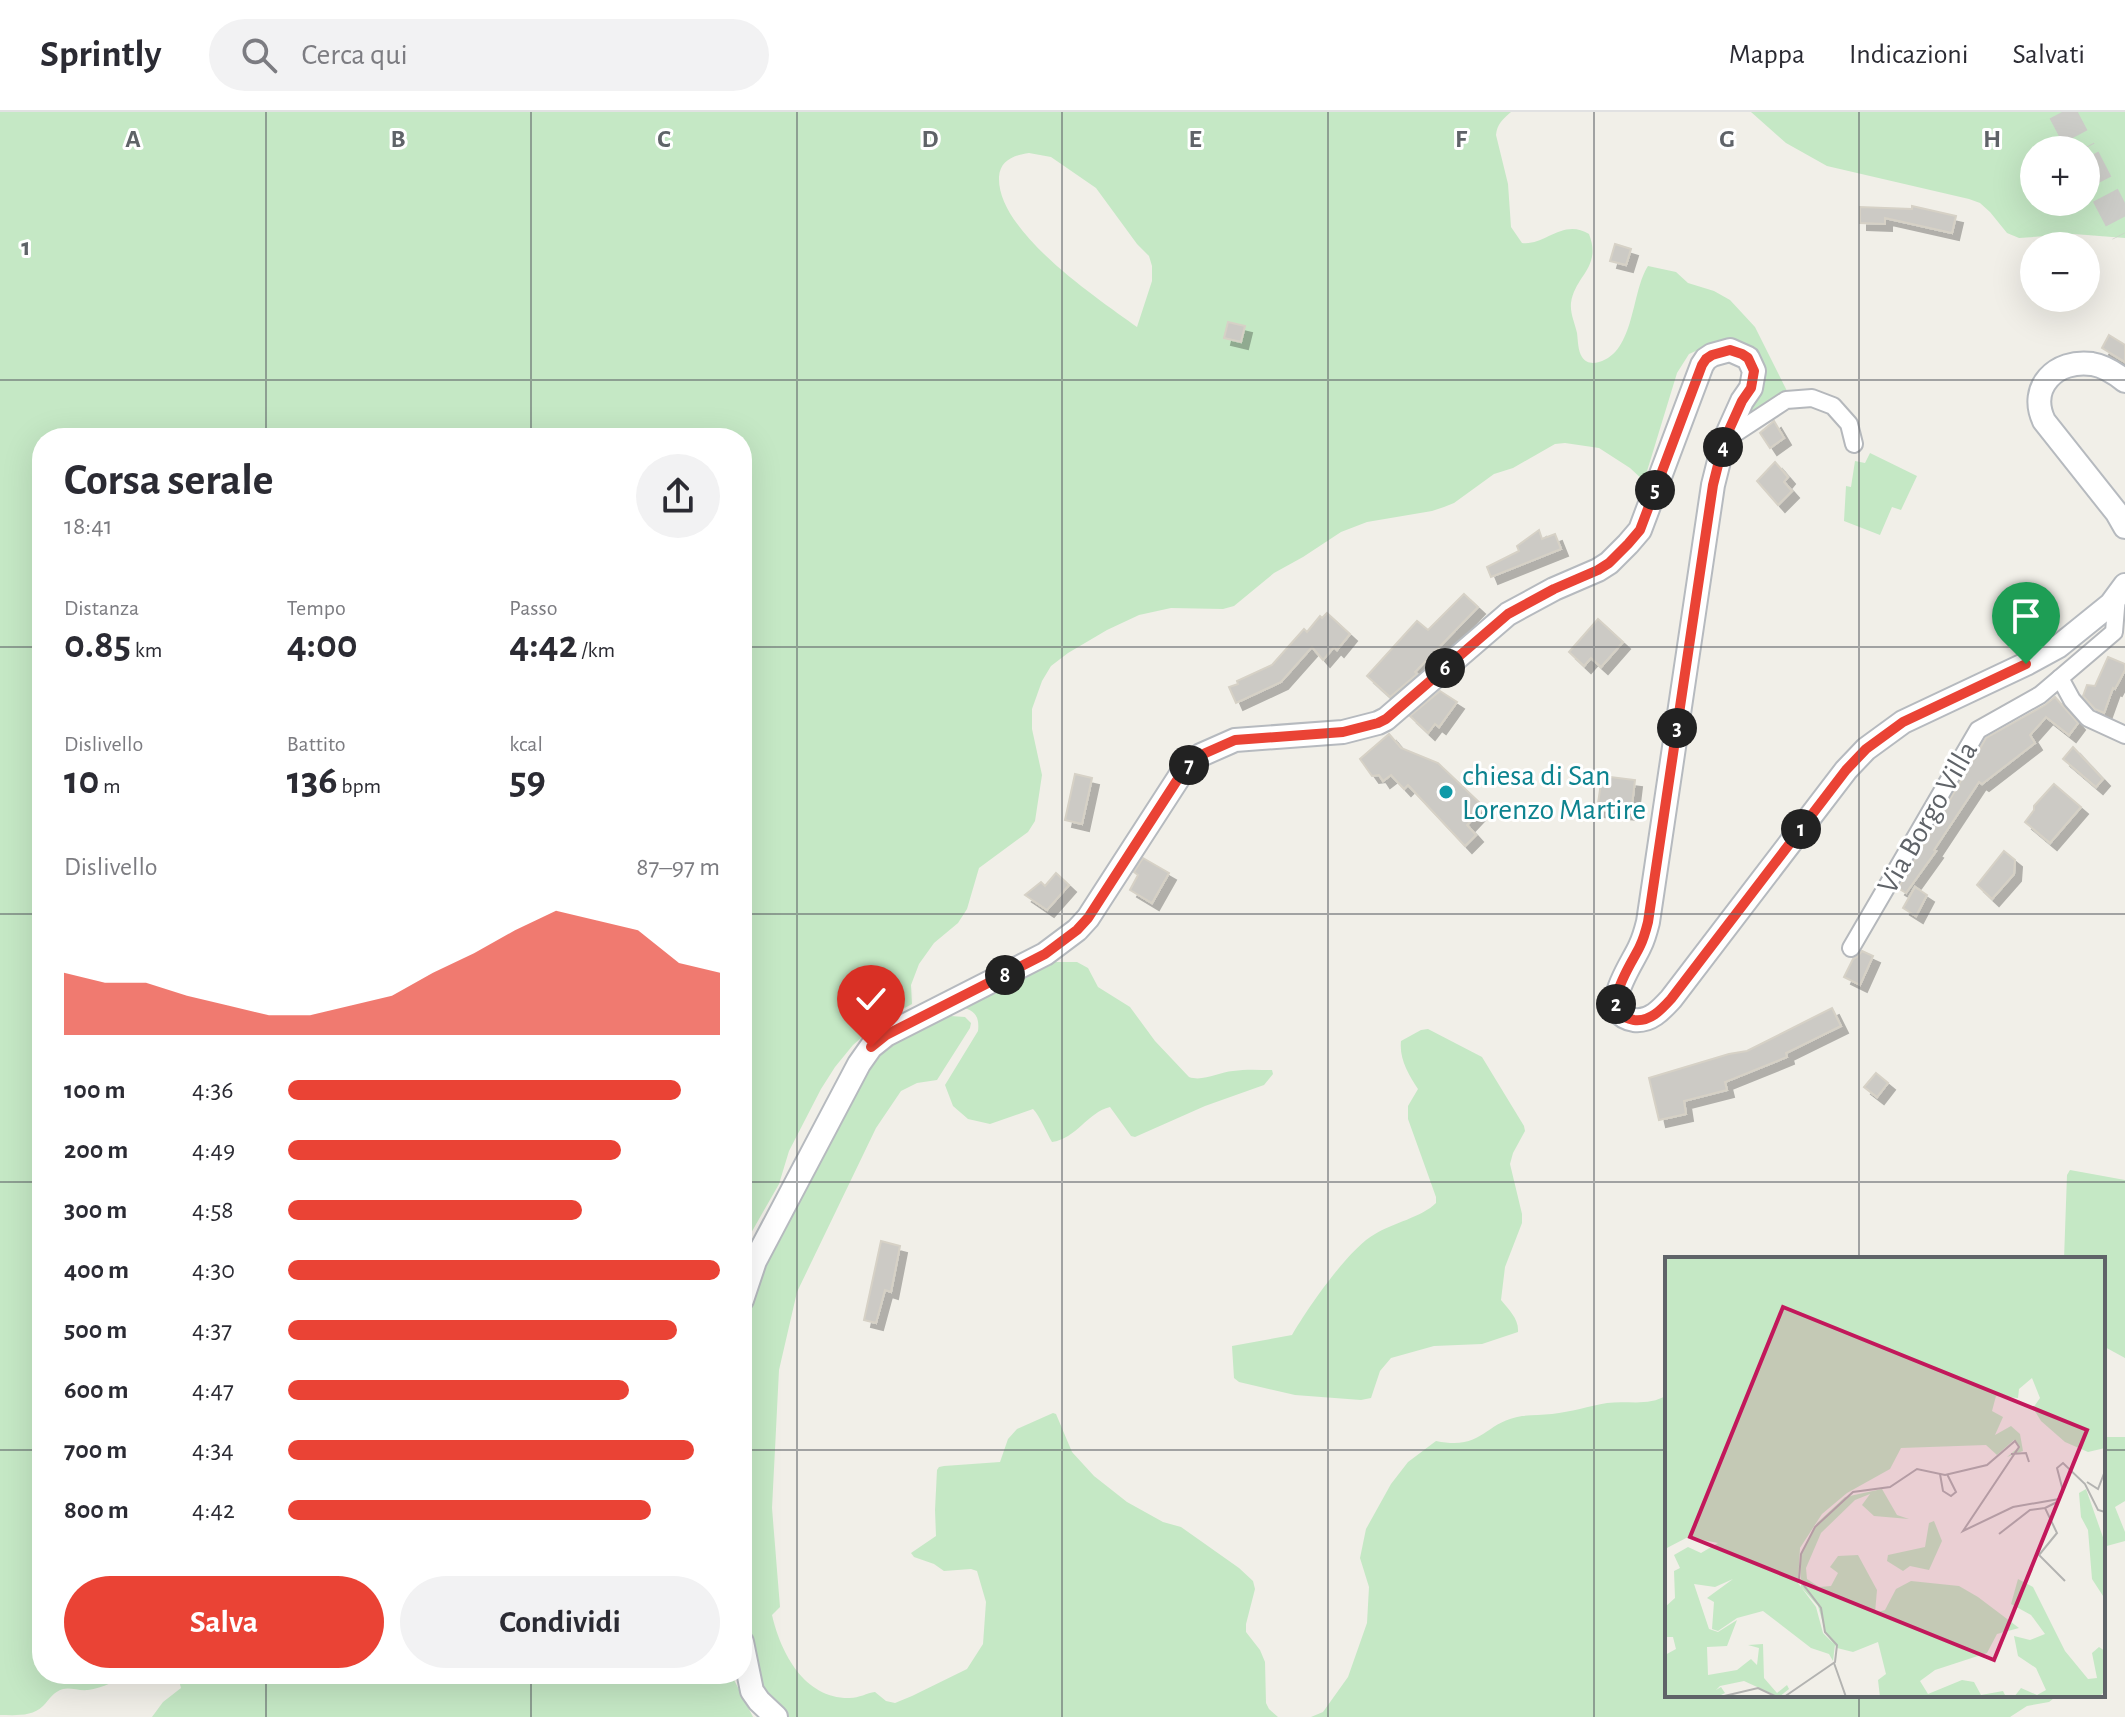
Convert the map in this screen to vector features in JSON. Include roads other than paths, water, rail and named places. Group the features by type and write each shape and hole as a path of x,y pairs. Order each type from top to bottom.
{"street":[{"path":"752,1270 859,1064 871,1047 886,1035 1045,954 1077,930 1191,762 1211,749 1235,740 1343,732 1378,723 1508,614 1609,563 1640,530 1702,365 1712,355 1730,350 1742,354 1752,365 1754,377 1724,441 1713,485 1648,922 1640,947 1617,991 1618,1011 1626,1018 1638,1021 1649,1018 1671,999 1846,770 1866,749 1903,722 2059,646 2111,604 2121,591"},
{"path":"2125,381 2111,370 2092,364 2061,368 2045,381 2039,410 2044,421 2125,527"},
{"path":"1724,441 1786,400 1812,398 1833,406 1849,424 1854,444"},
{"name":"Via Borgo Villa","path":"1851,948 1978,730 2040,695 2114,632 2121,591"},
{"path":"2060,678 2072,700 2088,718 2125,735"},
{"path":"751,1684 759,1701 776,1717"}],"tunnel":[{"path":"2062,112 2075,136"},
{"path":"2100,185 2125,233"}],"place":[{"name":"chiesa di San Lorenzo Martire","path":"1446,792"}]}
